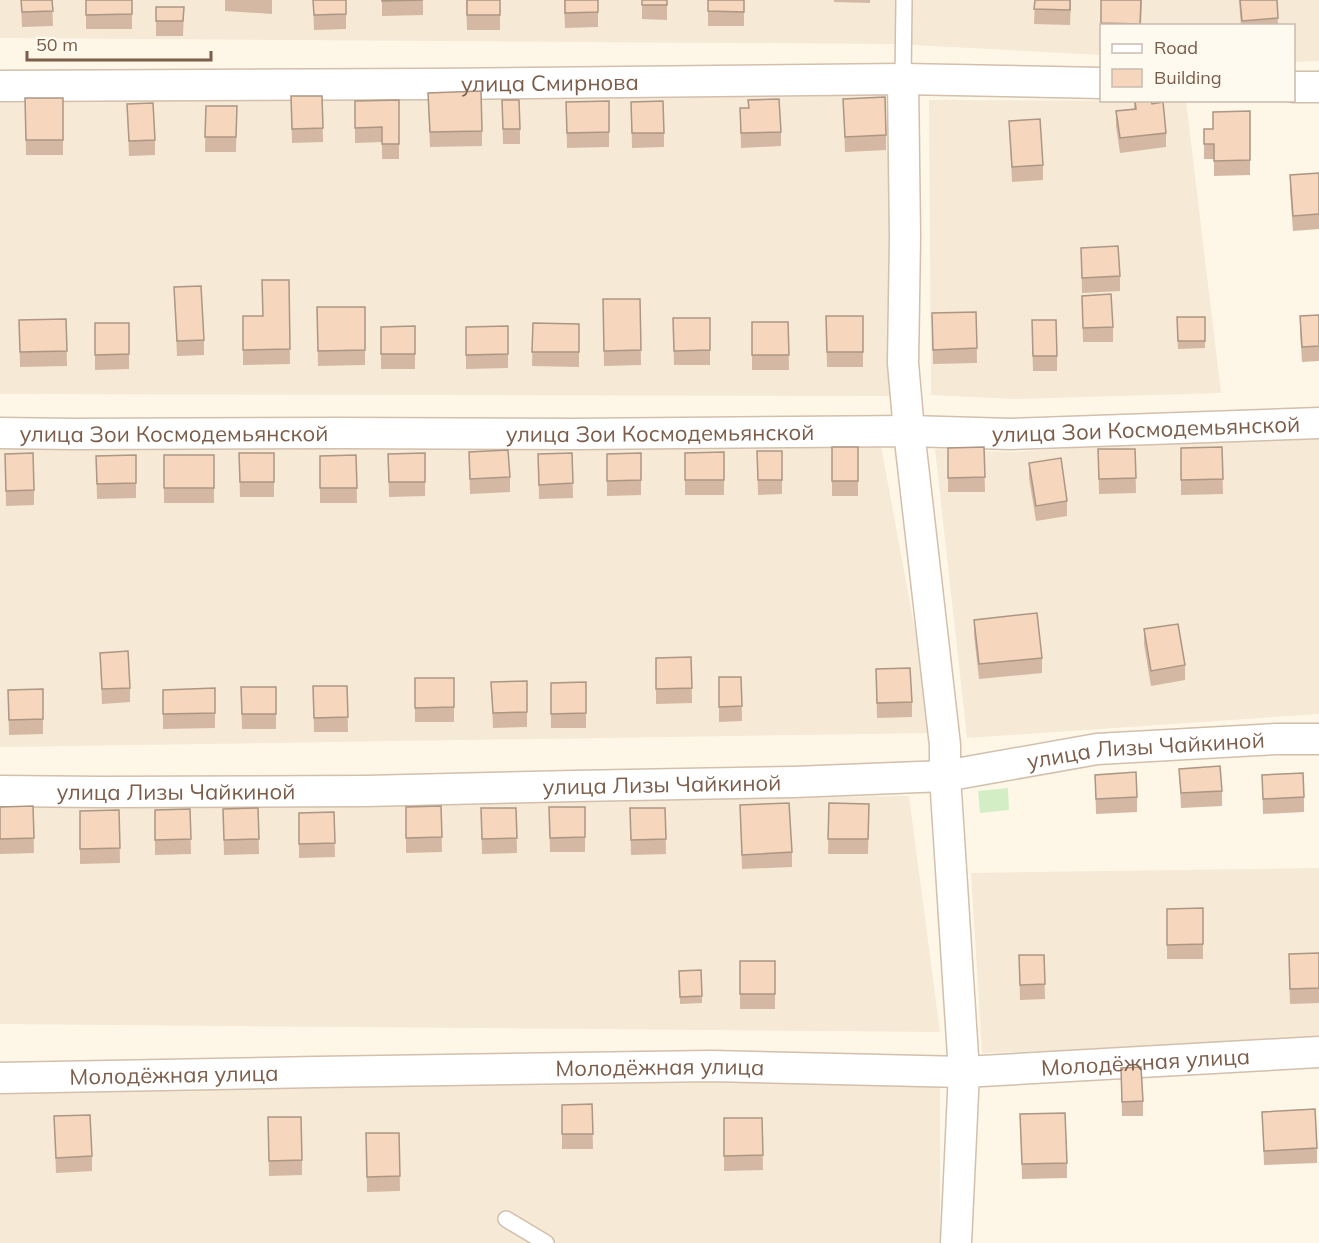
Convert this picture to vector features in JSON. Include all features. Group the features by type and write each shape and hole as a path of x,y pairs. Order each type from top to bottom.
{"street":[{"name":"улица Смирнова","path":"0,86 903,79 1100,83"},
{"path":"903,79 905,238 903,363 945,745 964,1072 956,1243"},
{"path":"1295,87 1319,87"},
{"name":"улица Зои Космодемьянской","path":"0,433 575,434 909,431 1011,434 1319,423"},
{"name":"улица Лизы Чайкиной","path":"0,791 366,791 793,782 945,776 1097,749 1276,739 1319,739"},
{"name":"Молодёжная улица","path":"0,1078 711,1066 964,1072 1319,1052"}],"lane":[{"path":"903,79 904,0"},
{"path":"506,1219 546,1243"}],"shaded area":[{"path":"0,0 1319,0 1319,61 1295,62 1295,24 1100,24 1100,55 894,44 0,38"},
{"path":"0,90 893,93 893,396 0,394"},
{"path":"929,100 1186,102 1221,393 1014,399 931,395"},
{"path":"1319,430 1319,714 967,738 935,449 1013,452"},
{"path":"881,446 934,733 0,747 0,447"},
{"path":"909,796 940,1032 0,1024 0,803"},
{"path":"1319,868 1319,1044 982,1053 971,873"},
{"path":"717,1081 940,1085 940,1243 0,1243 0,1093"}],"green space":[{"path":"1008,788 1009,810 980,813 978,791"}],"building":[{"path":"21,0 52,0 53,11 22,12"},
{"path":"86,0 132,0 132,14 86,15"},
{"path":"313,0 346,0 346,14 314,15"},
{"path":"467,0 500,0 500,15 467,15"},
{"path":"565,0 598,0 598,12 565,13"},
{"path":"642,0 667,0 667,5 642,5"},
{"path":"708,0 744,0 744,12 708,11"},
{"path":"1035,0 1070,0 1070,10 1034,9"},
{"path":"1101,0 1141,0 1140,24 1101,23"},
{"path":"1240,0 1277,0 1278,18 1242,21"},
{"path":"156,7 184,7 183,21 156,21"},
{"path":"481,91 482,131 430,132 428,93"},
{"path":"291,96 322,96 323,128 292,129"},
{"path":"885,97 886,135 845,137 843,99"},
{"path":"25,98 63,98 63,140 26,140"},
{"path":"779,99 781,132 741,133 740,108 749,108 748,100"},
{"path":"399,100 399,144 382,144 382,127 355,128 355,101"},
{"path":"502,100 519,100 520,129 503,129"},
{"path":"609,101 609,132 567,133 566,102"},
{"path":"663,101 664,133 632,133 631,102"},
{"path":"1135,102 1152,102 1152,104 1163,102 1166,133 1120,138 1116,111 1136,109"},
{"path":"153,103 155,140 129,141 127,104"},
{"path":"206,106 237,106 236,137 205,137"},
{"path":"1250,111 1250,160 1214,161 1214,144 1204,144 1204,129 1213,129 1213,112"},
{"path":"1040,119 1043,165 1012,167 1009,121"},
{"path":"1319,173 1319,214 1293,216 1290,175"},
{"path":"1118,246 1120,276 1082,278 1081,248"},
{"path":"262,280 289,280 290,349 243,350 243,316 263,316"},
{"path":"201,286 204,340 177,341 174,287"},
{"path":"1111,294 1113,327 1083,328 1082,296"},
{"path":"603,299 640,299 641,350 604,351"},
{"path":"317,307 365,307 365,350 318,351"},
{"path":"976,312 977,348 933,350 932,313"},
{"path":"1319,315 1319,346 1302,347 1300,316"},
{"path":"826,316 863,316 863,352 827,352"},
{"path":"1177,317 1205,317 1205,341 1178,341"},
{"path":"673,318 710,318 710,350 674,351"},
{"path":"66,319 67,351 20,352 19,320"},
{"path":"1032,320 1056,320 1057,356 1033,356"},
{"path":"752,322 788,322 789,355 752,355"},
{"path":"95,323 129,323 129,354 95,355"},
{"path":"533,323 579,324 579,352 532,352"},
{"path":"415,326 415,354 381,354 381,327"},
{"path":"508,326 508,354 466,355 466,327"},
{"path":"832,447 858,447 858,481 832,481"},
{"path":"984,447 985,477 948,478 948,448"},
{"path":"1222,447 1223,479 1181,480 1181,448"},
{"path":"1098,449 1135,449 1136,478 1099,479"},
{"path":"508,450 510,477 470,479 469,452"},
{"path":"757,451 782,451 782,480 758,480"},
{"path":"724,452 724,480 685,480 685,453"},
{"path":"33,453 34,490 6,491 5,454"},
{"path":"239,453 274,453 274,482 240,482"},
{"path":"425,453 425,482 389,482 388,454"},
{"path":"572,453 573,483 539,485 538,454"},
{"path":"641,453 641,480 607,481 607,454"},
{"path":"136,455 136,483 97,484 96,456"},
{"path":"164,455 214,455 214,488 164,488"},
{"path":"356,455 357,488 320,488 320,456"},
{"path":"1061,458 1067,501 1036,506 1029,463"},
{"path":"1037,613 1042,658 979,664 974,620"},
{"path":"1178,624 1185,665 1151,671 1144,629"},
{"path":"128,651 130,688 102,689 100,653"},
{"path":"691,657 692,688 656,689 656,658"},
{"path":"910,668 912,702 877,703 876,669"},
{"path":"719,677 741,677 742,706 719,707"},
{"path":"415,678 454,678 454,707 415,708"},
{"path":"527,681 527,712 493,713 491,682"},
{"path":"586,682 586,713 551,714 551,683"},
{"path":"313,686 347,686 348,717 314,718"},
{"path":"241,687 276,687 276,714 242,714"},
{"path":"215,688 215,713 163,714 163,690"},
{"path":"43,689 43,719 9,720 8,690"},
{"path":"1220,766 1222,791 1181,793 1179,769"},
{"path":"1136,772 1137,797 1096,799 1095,775"},
{"path":"1303,773 1304,797 1263,799 1262,775"},
{"path":"789,803 792,852 742,855 740,805"},
{"path":"829,803 869,804 868,839 828,839"},
{"path":"33,806 34,838 0,839 0,807"},
{"path":"441,806 442,837 406,838 406,807"},
{"path":"549,807 585,807 585,837 550,838"},
{"path":"258,808 259,839 224,840 223,809"},
{"path":"481,808 516,808 517,838 482,839"},
{"path":"630,808 665,808 666,839 631,840"},
{"path":"190,809 191,839 155,840 155,810"},
{"path":"119,810 120,848 80,849 80,811"},
{"path":"334,812 335,843 299,844 299,813"},
{"path":"1203,908 1203,944 1167,945 1167,909"},
{"path":"1319,953 1319,988 1290,989 1289,954"},
{"path":"1019,955 1044,955 1045,984 1020,985"},
{"path":"740,961 775,961 775,994 740,994"},
{"path":"701,970 702,996 680,997 679,971"},
{"path":"1141,1067 1143,1101 1122,1102 1121,1068"},
{"path":"592,1104 593,1134 562,1134 562,1105"},
{"path":"1315,1109 1317,1148 1264,1151 1262,1112"},
{"path":"1065,1113 1067,1163 1022,1164 1020,1114"},
{"path":"90,1115 92,1156 56,1158 54,1116"},
{"path":"268,1117 301,1117 302,1160 269,1161"},
{"path":"724,1118 762,1118 763,1155 724,1156"},
{"path":"366,1133 399,1133 400,1176 367,1177"}]}
